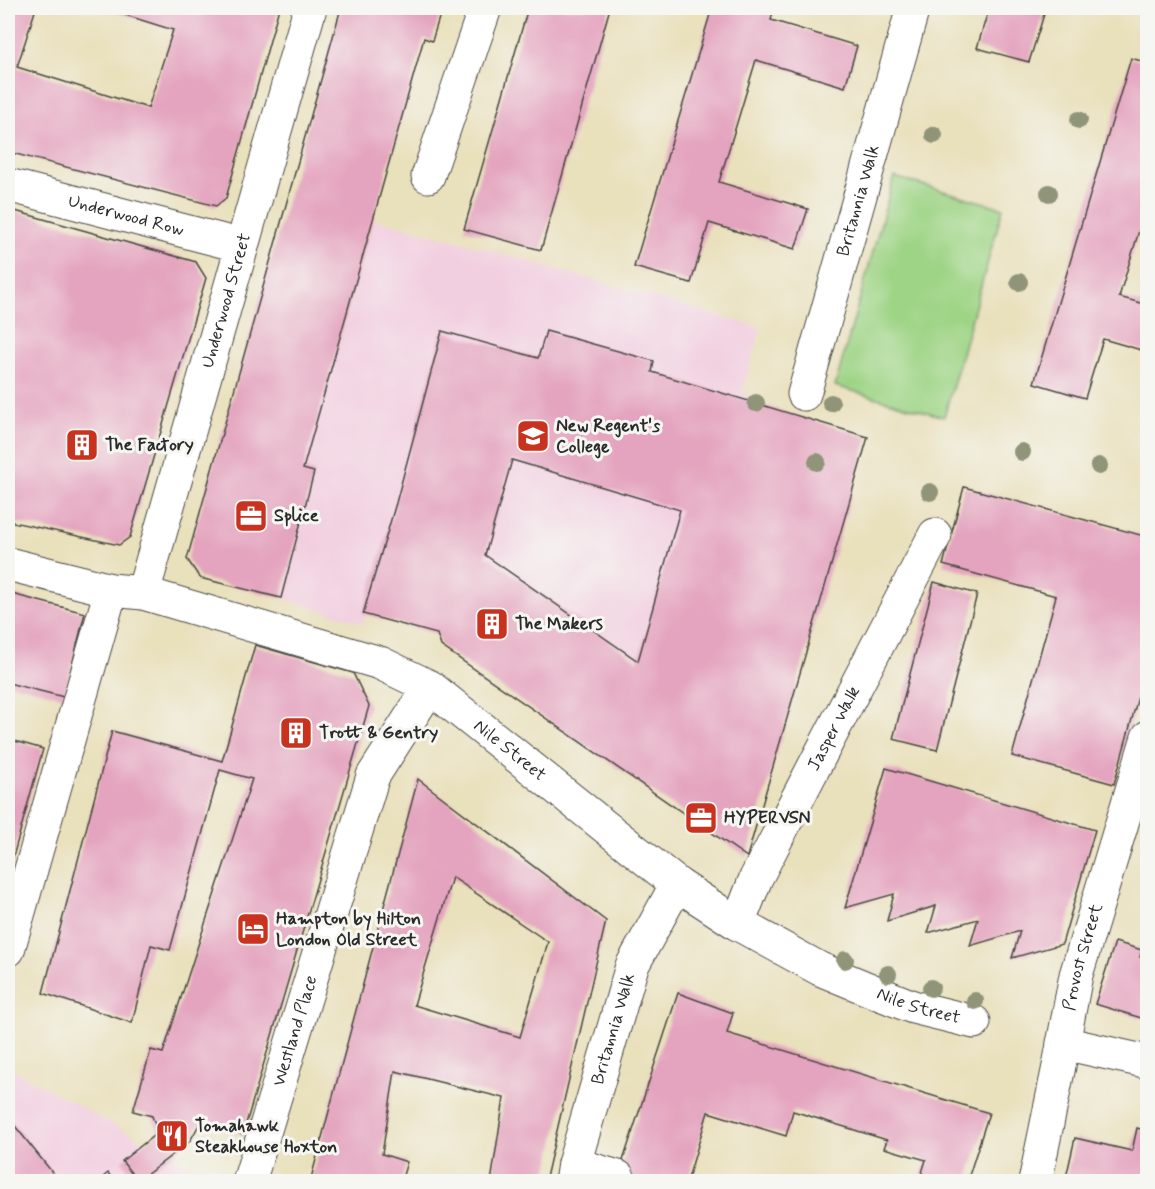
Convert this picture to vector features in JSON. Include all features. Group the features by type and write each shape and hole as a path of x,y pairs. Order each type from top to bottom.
{"street":[{"name":"Underwood Street","path":"143,593 310,8"},
{"path":"428,176 486,8"},
{"name":"Britannia Walk","path":"804,394 913,8"},
{"name":"Underwood Row","path":"8,185 242,246"},
{"name":"Jasper Walk","path":"738,924 756,878 935,535"},
{"name":"Nile Street","path":"8,564 111,590 143,593 380,663 430,687 677,884 738,924 820,969 868,989 913,1007 974,1022"},
{"path":"8,950 111,590"},
{"name":"Westland Place","path":"249,1182 373,776 430,687"},
{"name":"Provost Street","path":"1035,1182 1076,975 1148,737"},
{"name":"Britannia Walk","path":"573,1173 632,966 677,884"},
{"path":"1063,1043 1148,1062"},
{"path":"573,1173 618,1177"}],"shaded area":[{"name":"New Regent's College","path":"374,219 761,328 742,393 765,404 675,684 478,554 401,515 363,623 282,598 314,473 303,469"},
{"path":"8,1067 216,1181 8,1181"}],"green space":[{"path":"894,177 1003,208 944,417 835,386"}],"building":[{"path":"8,8 36,8 17,67 148,108 173,30 103,8 279,8 226,198 216,206 8,152"},
{"path":"341,8 442,8 432,41 424,38 303,469 314,472 281,598 200,578 187,559"},
{"path":"528,8 610,8 541,250 464,229"},
{"path":"712,8 774,8 771,20 857,46 845,87 756,60 719,182 808,209 795,249 709,223 691,283 634,267"},
{"path":"989,8 1046,8 1029,62 977,48"},
{"path":"1131,58 1148,63 1148,201 1119,297 1148,305 1148,352 1103,339 1085,398 1034,383"},
{"name":"The Factory","path":"8,209 196,262 206,278 130,537 119,545 8,521"},
{"name":"The Makers","path":"442,331 538,358 546,331 654,361 652,372 868,437 747,857 441,646 437,634 363,614 396,503","holes":["512,460 680,510 638,661 485,555"]},
{"path":"964,487 1148,537 1148,661 1114,784 1012,756 1056,596 943,565"},
{"path":"934,582 977,594 937,750 893,739"},
{"path":"8,593 85,613 64,697 8,683"},
{"path":"255,645 353,673 369,706 243,1134 200,1123 190,1141 137,1182 122,1182 132,1174 122,1161 158,1132 152,1116 133,1111 151,1050 163,1053 252,779 220,770 170,950 151,945 132,1023 43,993 112,731 222,761"},
{"path":"8,739 43,749 8,875"},
{"path":"886,768 1095,830 1062,944 1012,958 1020,931 970,946 978,919 928,933 936,906 887,921 894,894 845,908"},
{"path":"418,779 606,921 545,1182 491,1182 504,1098 395,1071 382,1154 407,1162 401,1182 310,1182","holes":["452,877 548,942 520,1037 414,1005"]},
{"path":"1115,942 1142,950 1140,957 1148,960 1148,1020 1095,1004"},
{"path":"678,993 733,1013 727,1033 989,1113 967,1182 919,1182 926,1160 884,1148 887,1140 793,1111 786,1136 708,1112 687,1182 616,1182"},
{"path":"8,1116 15,1126 60,1182 9,1182"},
{"path":"1137,1128 1148,1131 1148,1182 1065,1182 1075,1138 1132,1151"},
{"path":"108,1173 115,1182 97,1182"}],"place":[{"name":"New Regent's College","path":"533,436"},
{"name":"The Factory","path":"82,445"},
{"name":"Splice","path":"251,516"},
{"name":"The Makers","path":"492,624"},
{"name":"Trott & Gentry","path":"296,733"},
{"name":"HYPERVSN","path":"701,818"},
{"name":"Hampton by Hilton London Old Street","path":"253,929"},
{"name":"Tomahawk Steakhouse Hoxton","path":"172,1136"}]}
